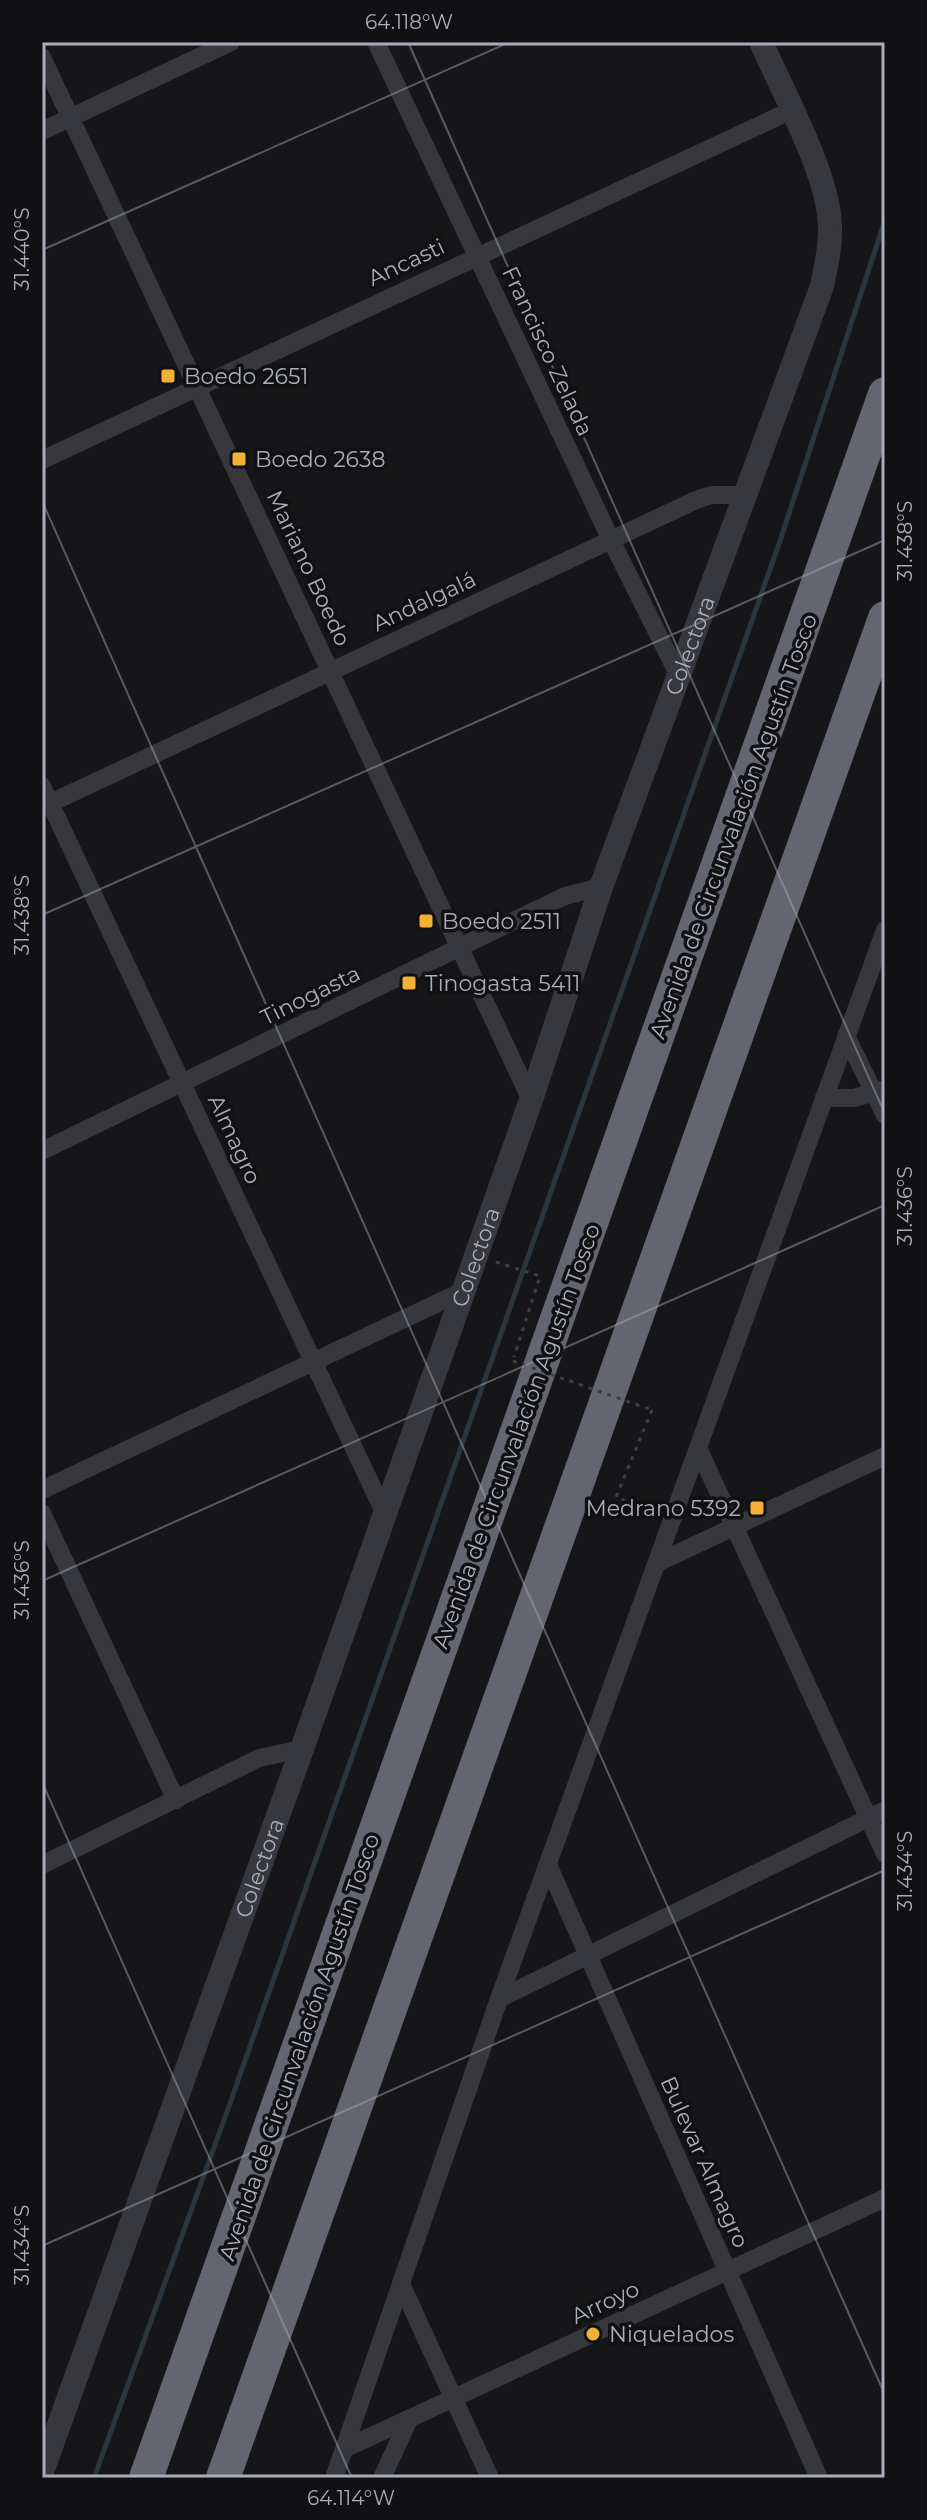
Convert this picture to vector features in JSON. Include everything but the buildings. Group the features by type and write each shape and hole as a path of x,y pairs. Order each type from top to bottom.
{"highway":[{"name":"Avenida de Circunvalación Agustín Tosco","path":"146,2478 885,394"},
{"path":"223,2478 885,618"}],"street":[{"path":"42,131 231,42"},
{"name":"Francisco Zelada","path":"376,42 611,540 680,678"},
{"name":"Colectora","path":"42,2472 385,1514 531,1100 601,887 822,286 829,252 827,203 792,110 761,42"},
{"name":"Mariano Boedo","path":"42,57 531,1100"},
{"name":"Ancasti","path":"42,460 792,110"},
{"name":"Andalgalá","path":"46,805 696,500 711,495 743,495"},
{"name":"Almagro","path":"42,786 46,805 183,1084 385,1514"},
{"name":"Tinogasta","path":"42,1151 565,896 601,887"},
{"path":"334,2478 499,1999 885,930"},
{"path":"846,1036 880,1091 885,1115"},
{"path":"824,1098 880,1091"},
{"path":"42,1490 461,1292"},
{"path":"699,1450 733,1527 877,1814 885,1854"},
{"path":"659,1562 885,1456"},
{"path":"42,1513 176,1800"},
{"path":"42,1865 259,1758 302,1749"},
{"path":"499,1999 877,1814"},
{"name":"Bulevar Almagro","path":"548,1865 819,2478"},
{"name":"Arroyo","path":"346,2448 885,2198"},
{"path":"402,2286 490,2478"},
{"path":"382,2478 409,2419"}],"path":[{"path":"491,1261 540,1276 513,1361 652,1410 616,1497 657,1513"}],"waterway":[{"path":"94,2478 228,2109 780,541 885,220"}],"place":[{"name":"Boedo 2651","path":"168,376"},
{"name":"Boedo 2638","path":"239,459"},
{"name":"Boedo 2511","path":"426,921"},
{"name":"Tinogasta 5411","path":"409,983"},
{"name":"Medrano 5392","path":"757,1508"},
{"name":"Niquelados","path":"593,2334"}]}
